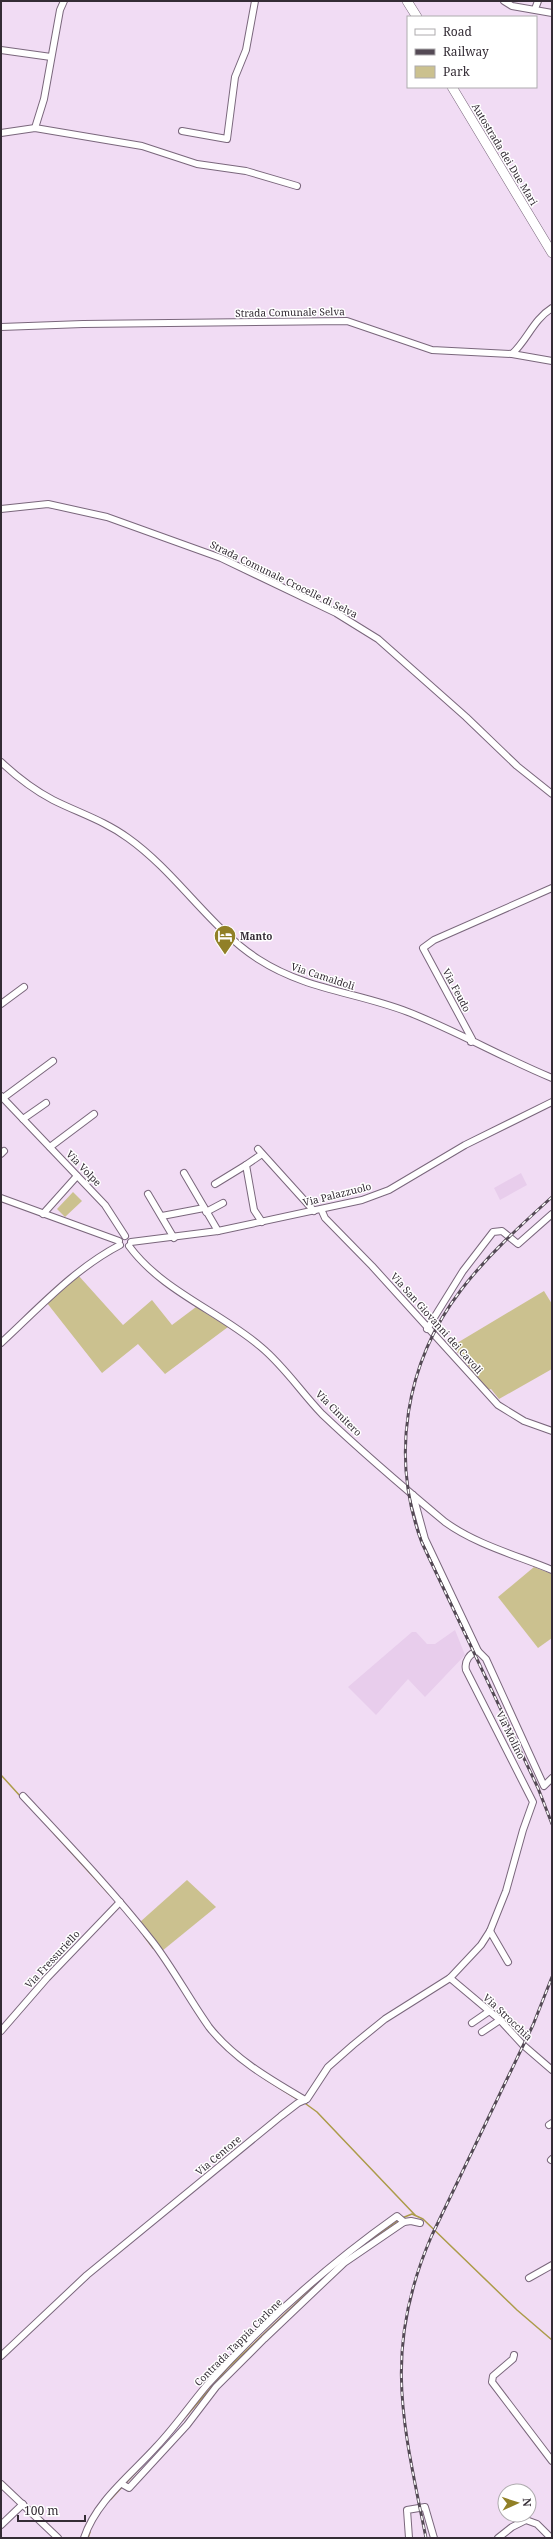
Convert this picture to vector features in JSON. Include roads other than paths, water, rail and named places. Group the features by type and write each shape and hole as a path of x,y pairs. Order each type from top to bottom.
{"highway":[{"path":"400,1 409,16"},
{"path":"407,1 416,16"},
{"name":"Autostrada dei Due Mari","path":"453,88 552,253"},
{"name":"Autostrada dei Due Mari","path":"460,88 552,241"}],"street":[{"path":"35,128 44,99 60,10 64,1"},
{"path":"182,131 227,139 235,77 246,50 255,1"},
{"path":"535,9 538,1"},
{"path":"506,3 552,13"},
{"path":"1,50 51,57"},
{"path":"1,133 35,128 142,146 197,164 246,171 297,186"},
{"path":"512,354 522,345 539,316 552,308"},
{"name":"Strada Comunale Selva","path":"1,327 83,324 347,320 432,350 512,354 552,361"},
{"name":"Strada Comunale Crocelle di Selva","path":"1,509 48,504 107,516 221,558 336,613 378,639 466,717 517,766 552,794"},
{"name":"Via Camaldoli","path":"1,762 25,783 53,800 106,823 131,839 166,870 247,951 279,972 321,988 406,1012 552,1078"},
{"name":"Via Feudo","path":"471,1042 472,1039 423,948 434,940 552,888"},
{"path":"1,1004 24,987"},
{"path":"2,1097 53,1061"},
{"name":"Via Volpe","path":"2,1097 105,1205 130,1244"},
{"path":"23,1119 46,1102"},
{"name":"Via Palazzuolo","path":"120,1243 123,1247 130,1244 218,1231 362,1200 389,1190 454,1150 552,1102"},
{"path":"50,1147 94,1114"},
{"name":"Via San Giovanni dei Cavoli","path":"246,1165 260,1152 372,1266 427,1329 498,1405 524,1421 552,1431"},
{"path":"215,1184 246,1165 254,1210 262,1222"},
{"path":"184,1173 218,1231"},
{"path":"43,1214 77,1176"},
{"path":"148,1194 174,1238"},
{"path":"1,1198 120,1243"},
{"path":"162,1216 205,1210 223,1203"},
{"path":"427,1329 455,1282 493,1232 502,1231 518,1244 552,1214"},
{"path":"1,1343 75,1275 92,1261 120,1243 125,1236"},
{"name":"Via Cimitero","path":"130,1244 138,1259 157,1275 262,1347 285,1370 321,1412 413,1495 461,1533 552,1570"},
{"path":"413,1495 425,1539 478,1651"},
{"name":"Via Molino","path":"450,1978 468,1961 490,1932 506,1890 523,1830 533,1802 466,1670 468,1657 478,1651 486,1659 544,1786 552,1778"},
{"path":"23,1796 120,1902 178,1977 210,2027 244,2061 280,2087 305,2100"},
{"name":"Via Fressuriello","path":"1,2031 47,1978 120,1902"},
{"path":"490,1932 508,1962"},
{"name":"Via Centore","path":"1,2356 87,2275 292,2107 305,2100 328,2067 385,2018 450,1978"},
{"name":"Via Strocchia","path":"450,1978 488,2012 500,2020 523,2045 552,2070"},
{"path":"472,2023 488,2012"},
{"path":"482,2032 500,2020"},
{"name":"Contrada Tappia Carlone","path":"84,2538 95,2513 158,2445 207,2386 239,2352 328,2267 397,2216 404,2222"},
{"path":"122,2484 129,2488 178,2435 216,2387 341,2266 404,2222 411,2221 420,2223"},
{"path":"529,2278 552,2265"},
{"path":"514,2355 513,2359 493,2376 492,2382 550,2453 552,2461"},
{"path":"1,2484 58,2538"},
{"path":"1,2525 23,2504"},
{"path":"409,2538 407,2510 426,2507 434,2538"},
{"path":"498,2538 512,2527 526,2520 537,2524 551,2538"}],"waterway":[{"path":"1,1775 21,1797"},
{"path":"49,1828 109,1894"},
{"path":"144,1936 153,1948"},
{"path":"265,2079 297,2099"},
{"path":"306,2104 317,2112 415,2215"},
{"path":"402,2218 412,2214 423,2219 517,2310 552,2340"},
{"path":"361,2247 399,2220"},
{"path":"182,2421 227,2369 327,2274"},
{"path":"126,2483 141,2467"},
{"path":"111,2499 123,2486"},
{"path":"88,2538 90,2532"}],"railway":[{"path":"552,1197 516,1230 471,1277 442,1318 427,1348 416,1380 408,1412 406,1445 407,1478 412,1511 422,1543 538,1788 552,1824"},
{"path":"426,2538 410,2458 405,2422 402,2386 402,2351 407,2314 416,2276 432,2235 533,2025 552,1977"}],"place":[{"name":"Manto","path":"225,956"}]}
